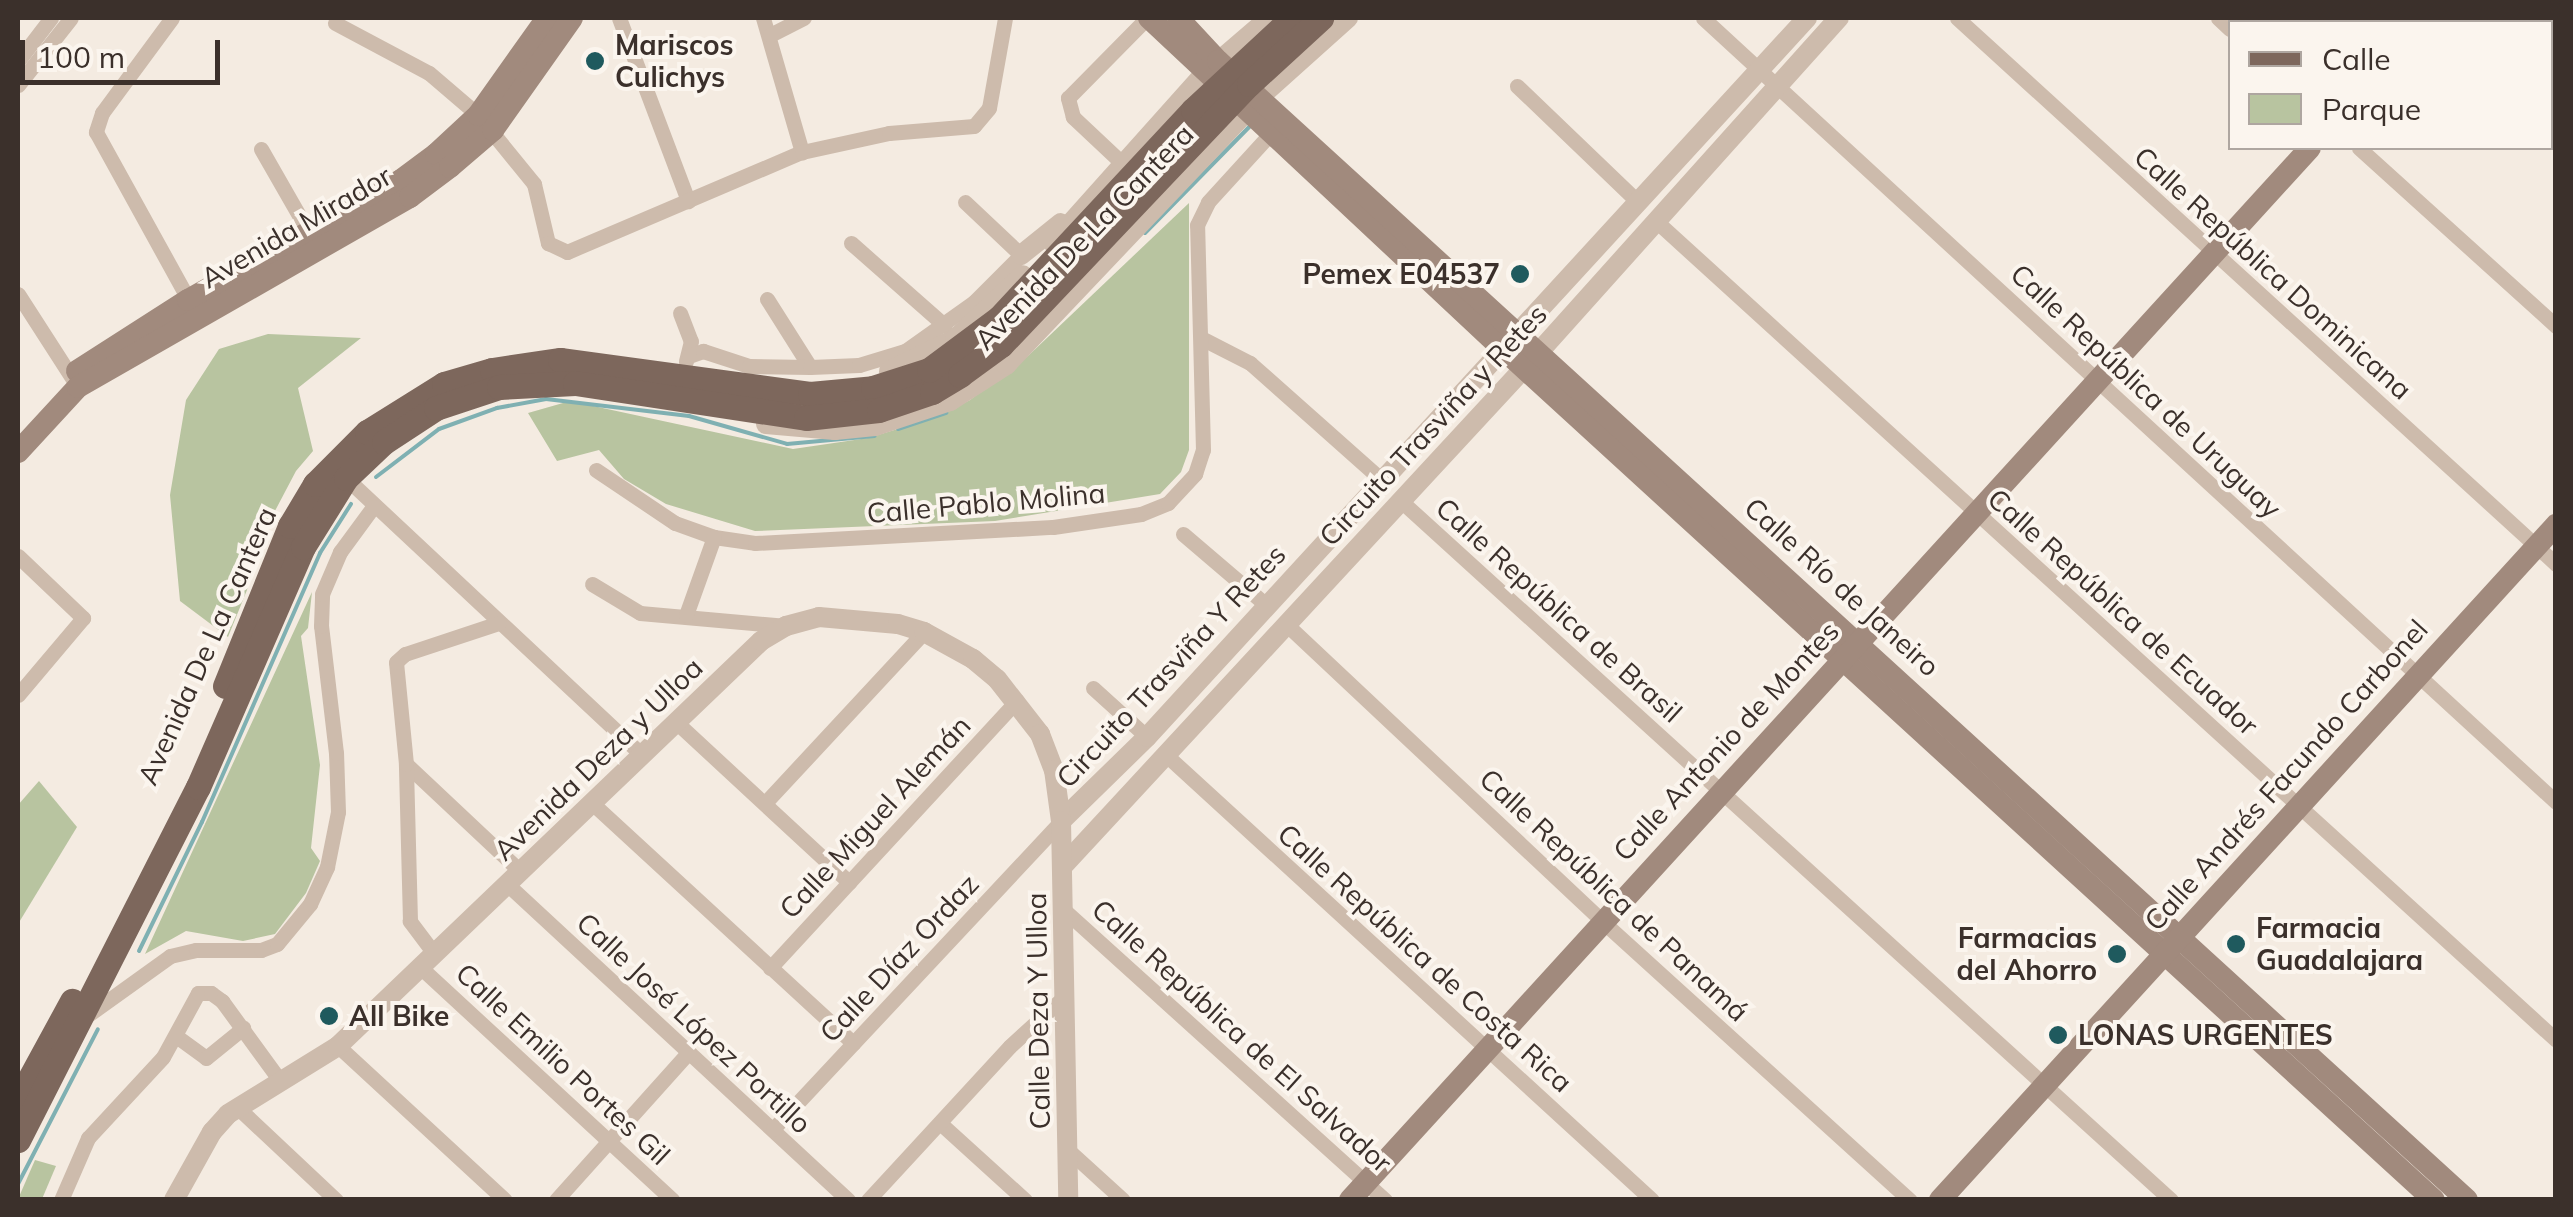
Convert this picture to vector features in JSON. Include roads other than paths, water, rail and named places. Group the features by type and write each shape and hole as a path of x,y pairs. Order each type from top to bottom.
{"main road":[{"name":"Avenida Mirador","path":"486,123 547,18"},
{"name":"Avenida Mirador","path":"18,432 74,382 194,308 314,241 410,196 486,123 572,18"},
{"name":"Calle Río de Janeiro","path":"1148,18 1254,104 2173,944 2467,1200"},
{"name":"Calle Río de Janeiro","path":"1178,18 1212,67"},
{"name":"Avenida De La Cantera","path":"18,1140 198,787 303,547 346,478 384,442 436,408 560,360 683,366 756,389 810,394 891,384 929,370 999,318 1192,110 1292,18"},
{"name":"Avenida De La Cantera","path":"18,1100 185,775 290,526 315,484 367,432 422,395 467,376 522,375 806,418 856,414 932,392 1001,345 1249,84 1324,27"},
{"name":"Calle Río de Janeiro","path":"1254,104 1270,134 1510,341"},
{"name":"Calle Antonio de Montes","path":"1350,1200 2308,150"},
{"name":"Avenida Mirador","path":"18,452 74,382"},
{"name":"Calle Andrés Facundo Carbonel","path":"1940,1200 2556,524"},
{"name":"Calle Río de Janeiro","path":"2173,944 2434,1200"}],"street":[{"path":"18,61 52,25 71,18"},
{"path":"172,18 102,113 96,132 194,308"},
{"path":"619,18 627,28 688,201"},
{"path":"763,18 802,152"},
{"path":"770,35 804,18"},
{"path":"335,23 429,73 486,123 534,184 544,238 560,250 802,152 889,134 974,126 988,108 1005,18"},
{"path":"1123,164 1073,117 1068,98 1148,18"},
{"path":"1272,18 1272,40 1286,48 1324,27"},
{"name":"Avenida De La Cantera","path":"756,389 862,378 934,352 993,305 1212,67 1272,18"},
{"name":"Avenida De La Cantera","path":"709,404 756,422 835,430 875,426 950,401 1006,365 1031,342 1324,27 1348,18"},
{"name":"Calle República de Uruguay","path":"1704,18 2556,802"},
{"name":"Circuito Trasviña Y Retes","path":"1061,821 1147,737 1807,18"},
{"name":"Circuito Trasviña y Retes","path":"1063,866 1531,360 1839,18"},
{"name":"Calle República Dominicana","path":"1956,18 2556,564"},
{"path":"18,85 52,25"},
{"path":"1517,86 1638,202"},
{"path":"1155,127 1172,124 1192,130 1198,150 1192,170"},
{"name":"Calle Pablo Molina","path":"596,470 674,523 714,537 755,543 1011,531 1141,514 1168,503 1195,474 1202,450 1200,214 1270,134"},
{"path":"261,149 314,241"},
{"path":"2361,150 2556,326"},
{"path":"965,202 1021,255"},
{"path":"683,366 703,351 748,366 810,367 882,359 905,352 945,326 1021,255 1087,205"},
{"name":"Calle República de Ecuador","path":"1656,221 2556,1040"},
{"path":"851,243 945,326"},
{"path":"18,294 74,382"},
{"path":"767,299 810,367"},
{"path":"680,313 689,330 683,366"},
{"path":"1203,340 1250,363 1382,480"},
{"path":"346,478 642,755"},
{"name":"Calle República de Brasil","path":"1401,501 2171,1200"},
{"path":"81,1021 170,956 270,948 293,930 310,904 327,867 338,812 336,753 321,626 322,594 340,552 373,507"},
{"path":"1183,534 1266,606"},
{"path":"686,616 714,537"},
{"path":"18,556 83,618 18,695"},
{"path":"592,584 640,614 786,626"},
{"name":"Avenida Deza y Ulloa","path":"174,1200 212,1132 237,1107 338,1046 761,641 786,626 819,617 848,618 924,632 973,659 1017,700 1040,734 1054,770 1061,821"},
{"name":"Calle Emilio Portes Gil","path":"500,623 398,659 406,764 410,922 426,959 673,1200"},
{"name":"Calle República de Panamá","path":"1286,624 1602,921 1910,1200"},
{"path":"765,803 924,632"},
{"path":"1093,688 1147,737"},
{"name":"Calle Miguel Alemán","path":"770,968 1017,700"},
{"path":"676,722 849,882"},
{"name":"Calle República de Costa Rica","path":"1165,754 1652,1200"},
{"path":"406,764 514,878"},
{"path":"592,803 853,1043"},
{"name":"Calle Deza Y Ulloa","path":"1061,821 1068,1200"},
{"name":"Calle Díaz Ordaz","path":"773,1128 1061,821"},
{"name":"Calle José López Portillo","path":"514,878 690,1052 848,1200"},
{"name":"Calle República de El Salvador","path":"1064,910 1385,1200"},
{"path":"61,1200 88,1138 155,1066 176,1036 195,997 206,991 222,1000 281,1082"},
{"path":"868,1200 1010,1046 1065,996"},
{"path":"176,1036 206,1058 243,1028"},
{"path":"338,1046 505,1200"},
{"path":"556,1200 690,1052"},
{"path":"237,1107 336,1200"},
{"path":"940,1123 1025,1200"},
{"path":"1068,1150 1123,1200"}],"waterway":[{"path":"1145,233 1250,126"},
{"path":"376,477 439,429 497,408 546,399 689,416 787,444 875,436"},
{"path":"898,429 946,413"},
{"path":"139,951 202,822 320,553 351,504"},
{"path":"18,1184 98,1029"}],"place":[{"name":"Mariscos Culichys","path":"595,61"},
{"name":"Pemex E04537","path":"1520,274"},
{"name":"Farmacia Guadalajara","path":"2236,944"},
{"name":"Farmacias del Ahorro","path":"2117,954"},
{"name":"All Bike","path":"329,1016"},
{"name":"LONAS URGENTES","path":"2058,1035"}]}
